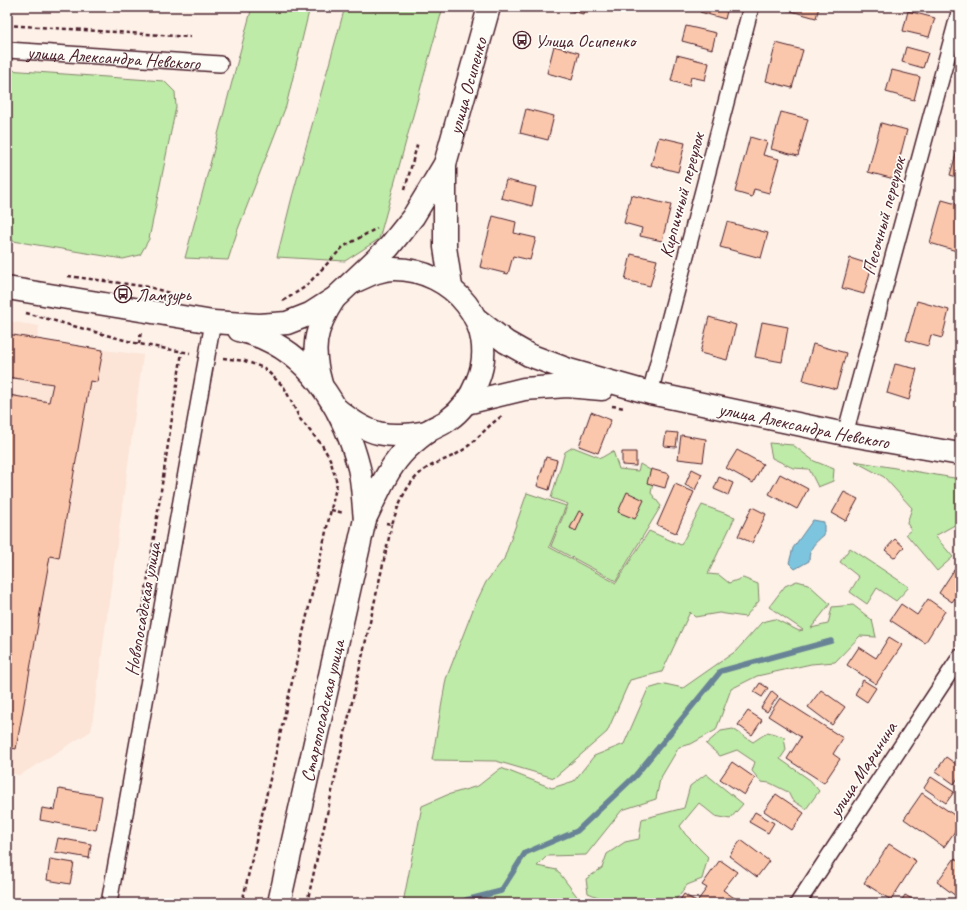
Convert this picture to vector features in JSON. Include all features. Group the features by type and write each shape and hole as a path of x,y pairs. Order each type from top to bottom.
{"main road":[{"name":"улица Осипенко","path":"445,164 489,7"},
{"path":"7,288 213,322 259,325 287,322 310,314 335,298 389,247 414,217 445,164"},
{"path":"445,164 445,247 451,287"},
{"path":"351,283 371,274 392,269 414,270 434,276 451,287 465,301 475,318 481,338 483,358 478,382 466,403 449,420 427,432 402,453 389,471 365,519"},
{"path":"322,387 315,362 316,337 323,316 335,298"},
{"path":"475,318 506,342 529,355 569,370 650,393"},
{"path":"213,322 265,339 288,352 306,367 322,387 336,408 349,436 359,469 365,519"},
{"path":"466,403 524,389 567,386 650,393"},
{"name":"улица Александра Невского","path":"650,393 845,434 960,454"},
{"path":"336,408 355,424 379,434 403,436 427,432"},
{"name":"Старопосадская улица","path":"279,903 365,519"}],"street":[{"name":"Кирпичный переулок","path":"650,393 750,7"},
{"name":"Песочный переулок","path":"845,434 960,9"},
{"name":"улица Александра Невского","path":"7,50 220,64"},
{"name":"Новопосадская улица","path":"109,903 213,322"},
{"name":"улица Маринина","path":"798,903 960,657"}],"path":[{"path":"7,25 191,37"},
{"path":"404,193 418,142"},
{"path":"278,303 284,301 305,287 343,247 381,226"},
{"path":"62,275 149,287 170,293"},
{"path":"22,312 139,344 245,361 264,368 284,387 300,419 322,445 330,459 336,483 331,510 242,903"},
{"path":"141,620 182,352"},
{"path":"607,405 629,409"},
{"path":"307,903 392,524 400,501 410,484 427,468 453,457 475,441 488,426 503,415"},
{"path":"331,510 392,524"}],"shaded area":[{"name":"Ламзурь","path":"7,321 39,326 37,339 143,355 91,731 20,775 7,773"}],"green space":[{"path":"252,7 310,7 286,106 238,229 228,260 185,258"},
{"path":"345,7 443,7 379,239 345,261 277,257 292,197"},
{"path":"7,70 164,81 175,92 176,107 149,239 140,255 123,259 7,240"},
{"path":"769,443 793,445 814,461 834,469 833,481 818,487 809,469 793,468 772,458"},
{"path":"573,447 601,458 613,451 619,469 638,471 640,464 655,473 651,493 661,506 616,581 551,546 568,504 551,498 565,452"},
{"path":"854,461 960,479 960,522 935,536 953,557 937,571 906,534 911,530 907,523 912,508 884,477"},
{"path":"527,493 566,506 549,547 616,583 649,531 681,545 702,505 735,517 708,574 719,575 729,583 743,578 758,584 759,601 745,617 719,613 695,617 690,612 662,672 630,680 607,732 554,778 496,761 432,760 446,679 474,607 486,582 504,559"},
{"path":"850,548 909,587 896,601 877,588 867,604 850,592 859,577 840,562"},
{"path":"797,581 808,584 830,604 811,628 828,624 832,607 853,605 872,620 876,637 860,636 835,662 811,664 757,676 731,689 716,730 691,744 679,747 660,779 656,799 622,810 586,855 547,856 537,866 557,870 579,899 577,903 403,903 422,806 447,795 478,786 501,768 552,788 574,781 594,756 624,744 648,689 665,684 683,688 736,651 762,622 775,619 799,631 803,630 769,607 785,586"},
{"path":"733,729 753,742 768,732 784,737 786,750 780,759 810,780 819,791 806,809 792,800 788,792 770,783 761,782 752,771 755,762 737,750 720,756 706,744 721,731"},
{"path":"706,774 743,804 730,819 715,816 699,803 680,826 685,834 708,857 702,879 687,885 673,903 613,903 588,893 586,879 602,868 607,854 625,842 639,839 642,819 684,808 690,786"}],"water":[{"path":"813,520 824,522 824,535 811,549 809,561 795,569 789,563 793,548"}],"building":[{"path":"558,7 585,7 583,14"},
{"path":"701,7 728,7 725,19 700,12"},
{"path":"785,7 819,7 816,18 784,9"},
{"path":"908,11 935,18 929,37 903,31"},
{"path":"686,26 716,33 712,49 682,41"},
{"path":"776,43 803,50 792,88 766,81"},
{"path":"554,46 579,53 572,80 547,73"},
{"path":"906,47 928,53 923,68 902,62"},
{"path":"677,55 709,63 705,80 691,77 689,86 671,81"},
{"path":"892,70 920,77 914,100 886,92"},
{"path":"526,109 554,116 548,140 520,133"},
{"path":"781,112 808,119 798,156 771,149"},
{"path":"881,123 907,130 894,179 868,172"},
{"path":"659,137 685,143 678,172 651,165"},
{"path":"750,137 767,142 763,155 779,159 769,193 754,189 752,197 735,192"},
{"path":"960,144 960,178 950,175"},
{"path":"506,180 536,187 532,206 501,198"},
{"path":"631,195 671,205 662,241 640,236 642,228 624,223"},
{"path":"942,200 960,205 958,224 960,224 960,252 930,243"},
{"path":"493,216 516,222 514,233 536,238 530,260 513,256 508,274 480,267"},
{"path":"727,222 768,233 761,258 720,247"},
{"path":"631,254 657,260 650,286 625,280"},
{"path":"850,258 872,265 864,294 842,288"},
{"path":"917,301 949,310 942,338 931,335 928,346 906,340"},
{"path":"709,317 736,325 727,360 700,353"},
{"path":"762,322 788,327 782,362 755,357"},
{"path":"7,334 103,350 97,382 90,381 59,558 50,556 16,749 7,747 7,407 9,395 49,402 53,384 7,377"},
{"path":"813,344 846,353 836,389 803,380"},
{"path":"895,364 917,369 909,400 887,393"},
{"path":"591,412 611,420 598,453 579,446"},
{"path":"666,432 678,433 676,447 664,446"},
{"path":"681,435 706,439 703,462 678,459"},
{"path":"737,450 763,464 753,483 726,468"},
{"path":"622,452 636,452 636,466 622,465"},
{"path":"546,457 557,460 549,490 537,486"},
{"path":"651,469 669,474 665,488 647,483"},
{"path":"692,469 702,474 695,490 685,485"},
{"path":"780,474 808,489 797,509 769,494"},
{"path":"719,477 733,483 728,495 714,489"},
{"path":"675,484 694,492 676,533 657,525"},
{"path":"627,492 644,500 635,519 618,512"},
{"path":"844,492 858,499 846,521 832,513"},
{"path":"752,507 766,514 752,543 738,536"},
{"path":"579,511 584,513 576,531 570,528"},
{"path":"895,539 904,547 895,558 885,550"},
{"path":"960,561 960,591 952,602 939,593"},
{"path":"928,599 945,611 925,643 890,620 901,604 917,615"},
{"path":"889,637 902,645 876,684 847,665 859,647 876,658"},
{"path":"863,680 876,688 867,702 855,694"},
{"path":"760,683 768,688 762,697 754,692"},
{"path":"821,690 845,707 832,725 808,707"},
{"path":"772,691 778,696 767,712 761,708"},
{"path":"780,698 843,738 833,754 840,759 824,783 787,759 801,737 768,716"},
{"path":"748,711 762,720 752,735 738,725"},
{"path":"946,757 960,767 960,775 954,784 936,771"},
{"path":"732,762 755,778 744,795 720,779"},
{"path":"931,777 954,792 946,803 924,788"},
{"path":"59,789 102,796 96,830 40,820 42,808 55,810"},
{"path":"922,793 960,819 960,824 944,847 904,819"},
{"path":"776,794 804,813 792,830 764,811"},
{"path":"755,812 774,823 768,833 749,822"},
{"path":"58,838 91,844 89,858 55,852"},
{"path":"741,840 769,861 757,877 729,856"},
{"path":"889,844 916,861 891,900 864,883"},
{"path":"955,858 960,862 960,899 937,882"},
{"path":"50,859 74,863 70,884 47,880"},
{"path":"720,860 737,872 723,890 740,902 701,903 698,900 707,888 702,885"},
{"path":"684,894 698,903 678,903"},
{"path":"905,895 919,903 900,903"},
{"path":"46,899 66,903 45,903"},
{"path":"850,899 856,903 847,903"}],"waterway":[{"path":"461,903 466,900 501,891 525,853 577,831 635,776 721,671 831,641"}],"place":[{"name":"Улица Осипенко","path":"522,40"},
{"name":"Ламзурь","path":"123,294"}]}
